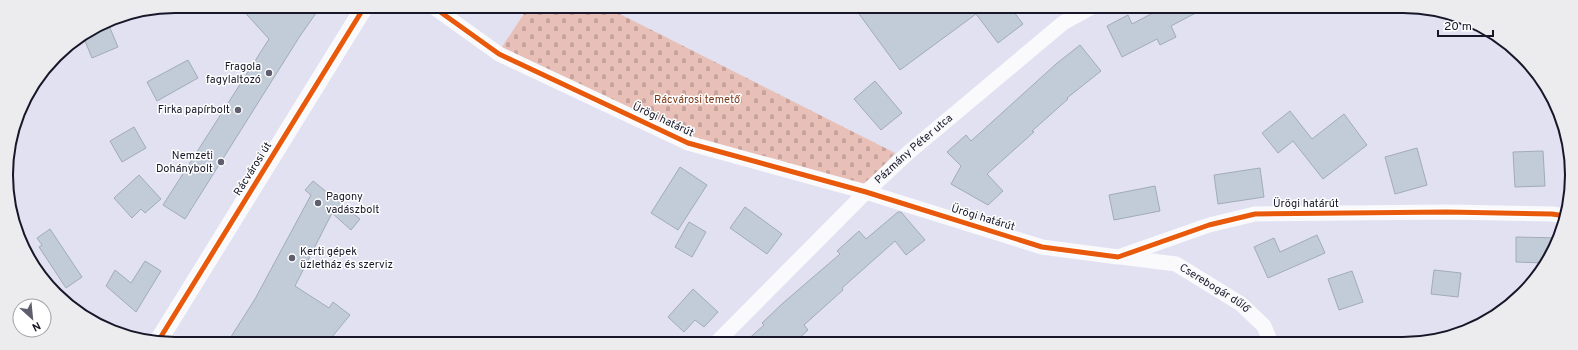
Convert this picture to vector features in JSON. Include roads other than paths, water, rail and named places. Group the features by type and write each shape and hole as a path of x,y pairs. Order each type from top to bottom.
{"street":[{"name":"Rácvárosi út","path":"160,337 361,13"},
{"name":"Ürögi határút","path":"442,13 499,54 688,144 866,192 1042,247 1118,257 1209,225 1254,214 1447,212 1560,215"},
{"name":"Pázmány Péter utca","path":"721,337 866,192 909,152 1063,23 1081,13"},
{"name":"Cserebogár dűlő","path":"1118,257 1176,264 1241,304 1264,326 1269,337"}],"place":[{"name":"Fragola fagylaltozó","path":"269,73"},
{"name":"Firka papírbolt","path":"238,110"},
{"name":"Nemzeti Dohánybolt","path":"221,162"},
{"name":"Pagony vadászbolt","path":"318,203"},
{"name":"Kerti gépek üzletház és szerviz","path":"292,258"}],"park label":[{"name":"Rácvárosi temető","path":"697,100"}]}
